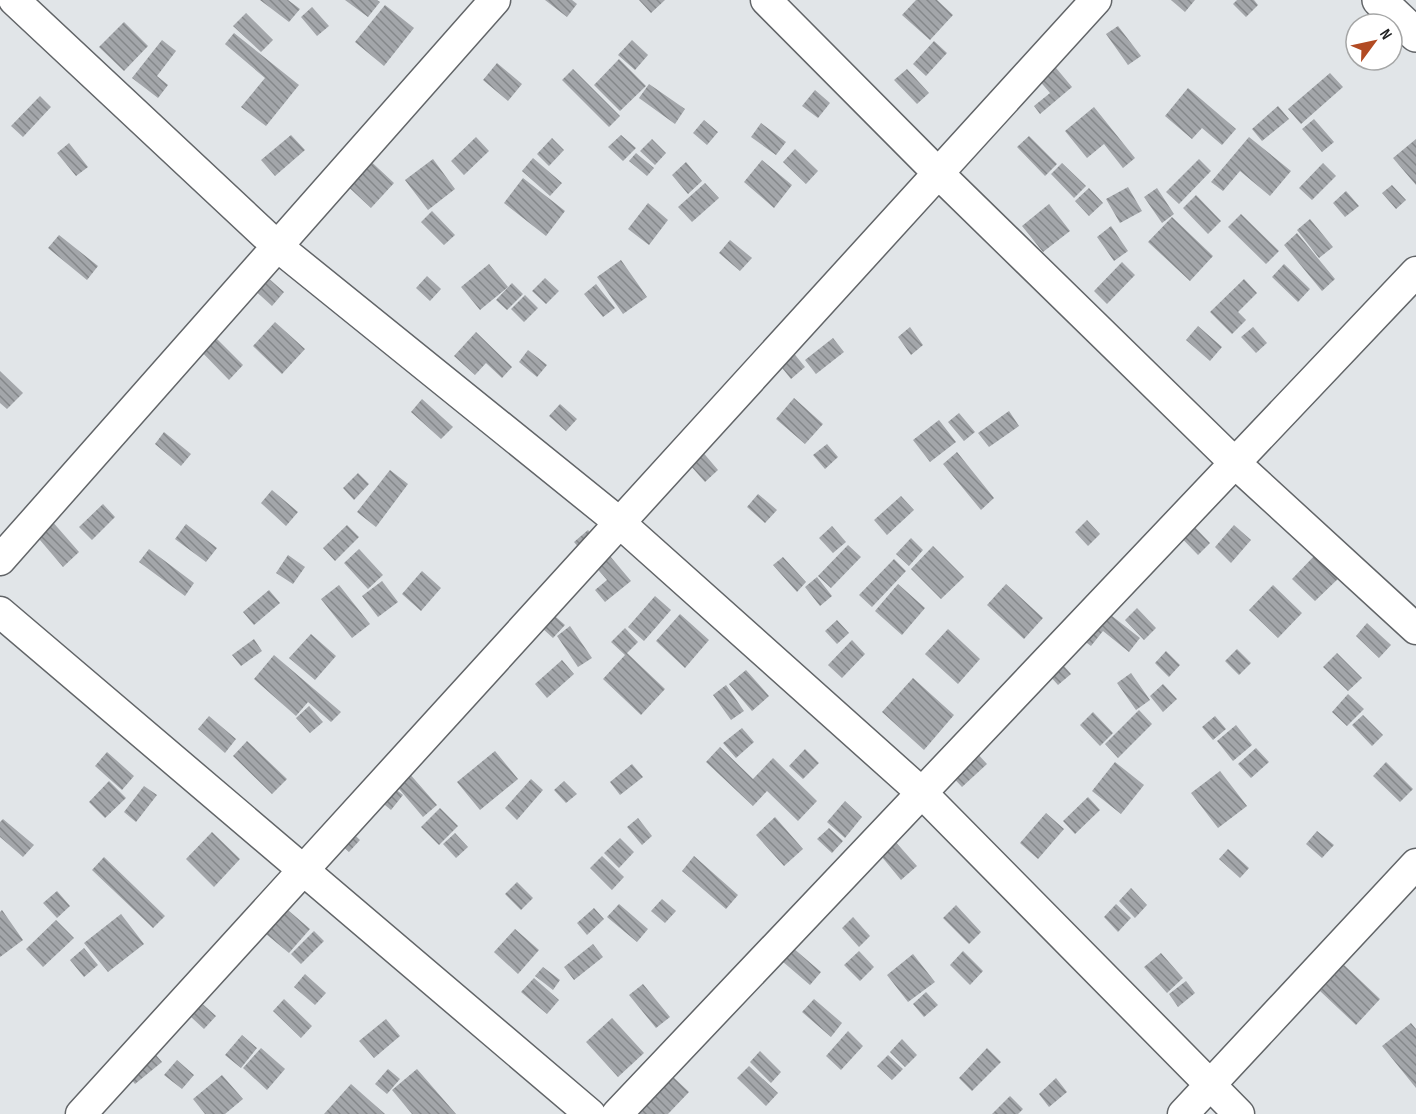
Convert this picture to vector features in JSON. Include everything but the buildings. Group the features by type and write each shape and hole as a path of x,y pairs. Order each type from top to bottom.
{"main road":[{"path":"1379,0 1416,35"}],"street":[{"path":"14,0 277,246 620,523 922,793 1239,1114"},
{"path":"0,560 495,0"},
{"path":"766,0 938,173 1235,463 1416,629"},
{"path":"81,1114 1095,0"},
{"path":"617,1114 1416,272"},
{"path":"0,612 590,1114"},
{"path":"1184,1114 1416,864"}]}
